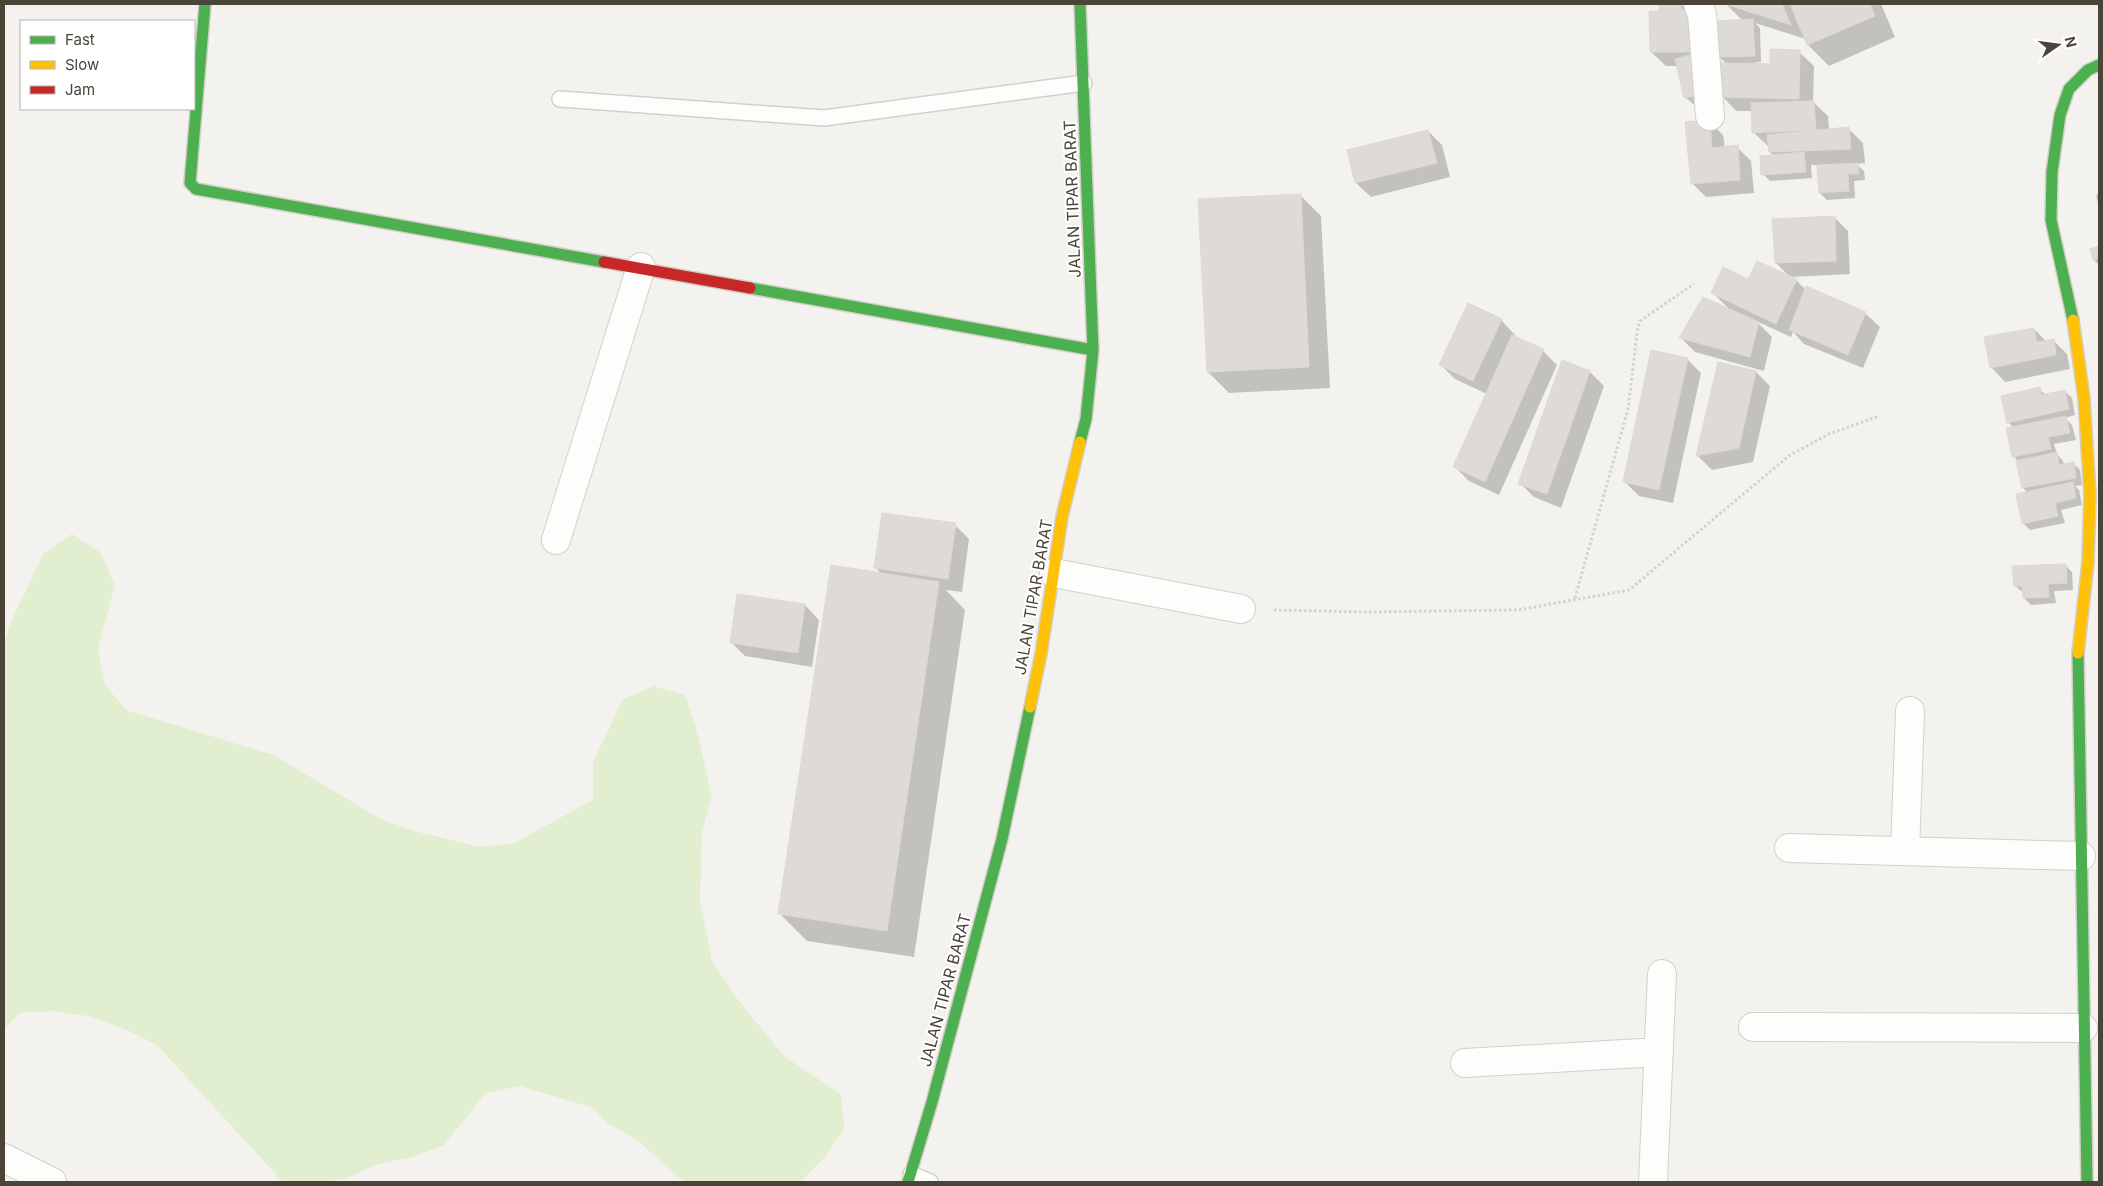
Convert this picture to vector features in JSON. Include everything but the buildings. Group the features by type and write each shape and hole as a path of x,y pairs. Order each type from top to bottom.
{"street":[{"path":"205,4 190,183 196,189 1093,350"},
{"name":"JALAN TIPAR BARAT","path":"909,1178 935,1093 1002,839 1040,654 1062,517 1086,419 1093,350 1080,4"},
{"path":"1698,4 1702,14 1710,116"},
{"path":"2087,1182 2078,653 2088,562 2090,496 2084,398 2075,328 2052,220 2052,172 2060,115 2069,89 2088,70 2099,65"},
{"path":"556,540 641,268"},
{"path":"1054,573 1241,609"},
{"path":"1905,851 1910,711"},
{"path":"1789,848 2081,856"},
{"path":"1653,1182 1662,974"},
{"path":"1753,1026 2083,1028"},
{"path":"1464,1064 1659,1052"},
{"path":"4,1158 52,1182"}],"lane":[{"path":"560,99 824,118 1084,83"},
{"path":"909,1178 930,1182"}],"path":[{"path":"1575,598 1628,409 1638,326 1640,321 1694,284"},
{"path":"1241,609 1367,612 1518,610 1633,588 1735,499 1790,455 1829,434 1879,416"}],"green space":[{"path":"72,534 100,552 115,585 98,649 105,685 126,710 273,755 381,819 414,831 479,847 512,844 593,800 593,762 623,699 654,686 685,695 696,728 712,796 702,832 700,899 712,961 735,996 785,1057 841,1094 844,1129 824,1158 800,1182 684,1182 637,1140 607,1123 593,1108 520,1086 486,1093 443,1146 412,1157 378,1164 348,1178 327,1182 282,1181 157,1045 122,1028 88,1016 52,1011 19,1013 4,1030 4,646 12,619 44,553"}],"traffic: fast":[{"path":"205,4 190,183 196,189 604,262"},
{"path":"1080,4 1093,350 1086,419 1080,442"},
{"path":"2073,320 2051,220 2052,172 2060,115 2069,89 2088,70 2099,65"},
{"path":"750,288 1093,350"},
{"path":"2078,653 2087,1182"},
{"path":"908,1182 932,1102 1002,839 1030,707"}],"traffic: slow":[{"path":"2073,320 2084,398 2090,495 2088,562 2078,653"},
{"path":"1030,707 1041,654 1062,517 1080,442"}],"traffic: jam":[{"path":"604,262 750,288"}]}
